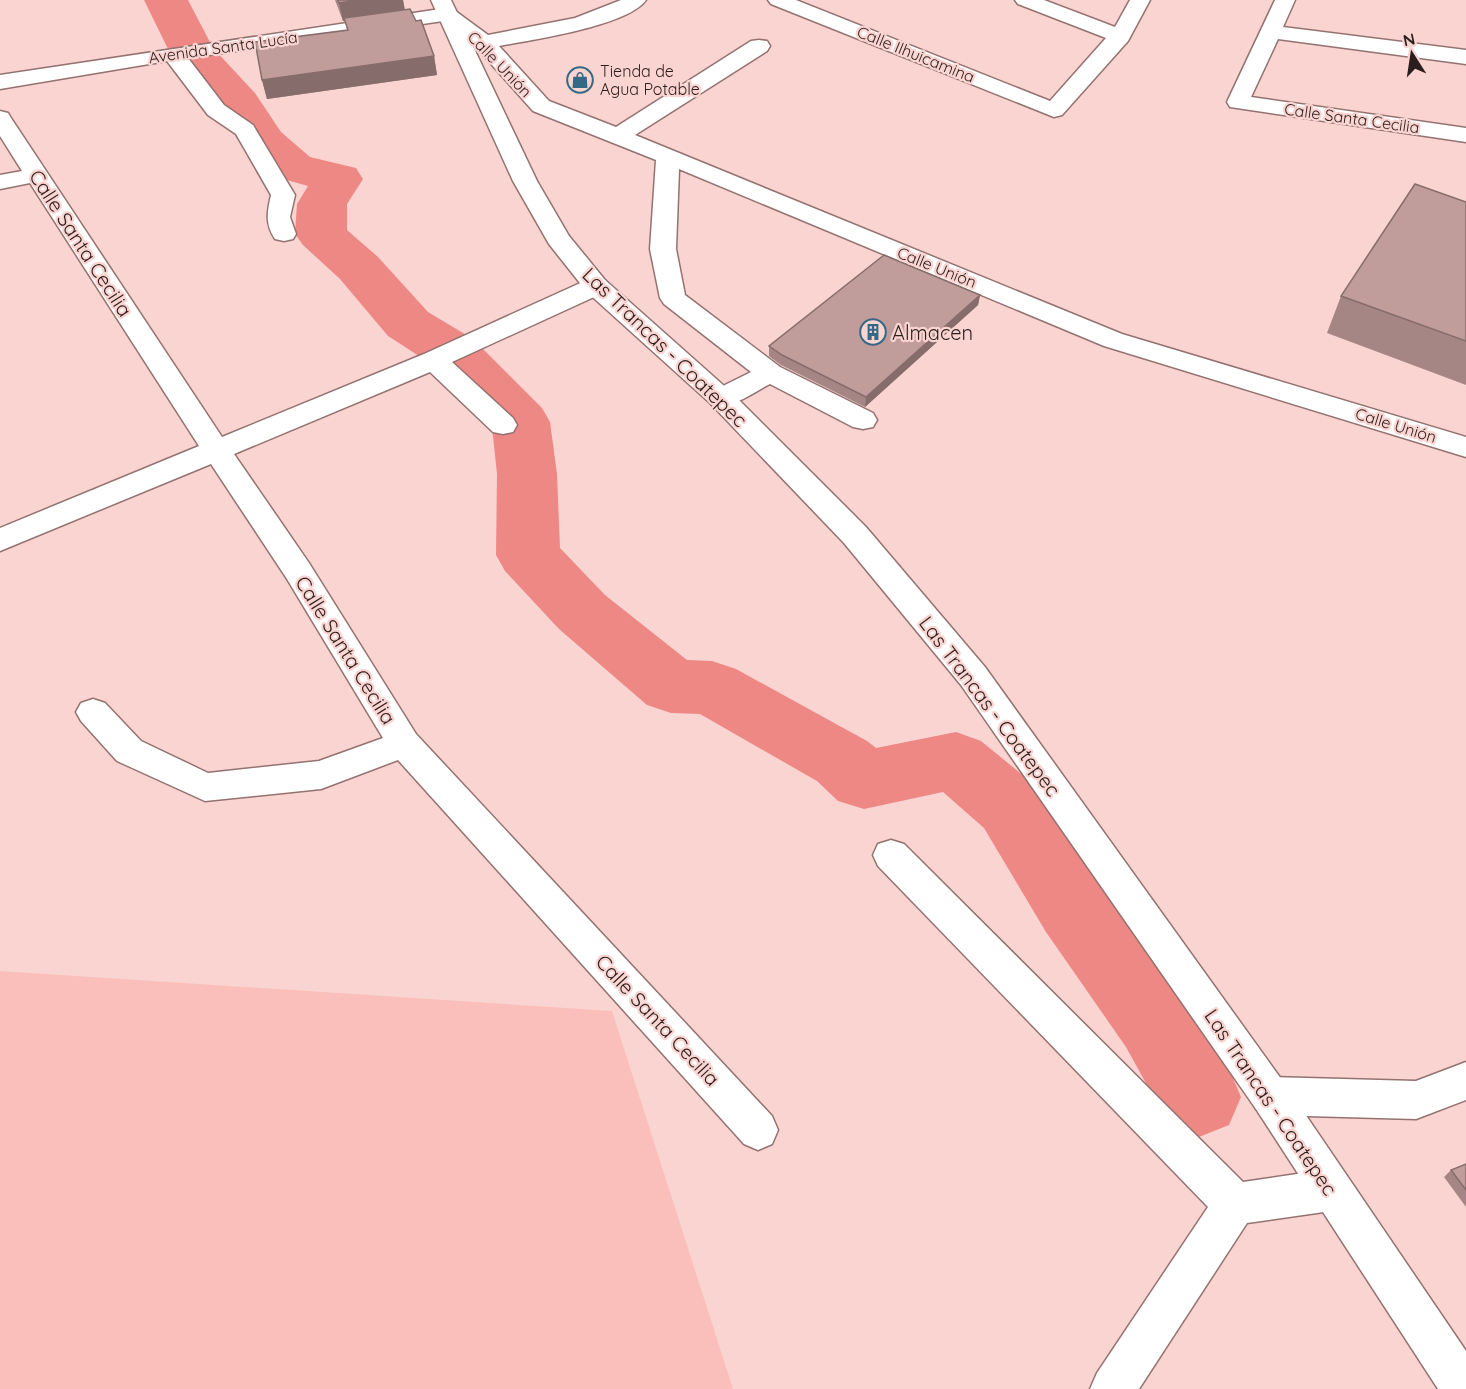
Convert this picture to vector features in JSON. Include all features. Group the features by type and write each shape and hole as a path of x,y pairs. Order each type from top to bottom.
{"street":[{"name":"Calle Ilhuicamina","path":"778,0 1054,110 1120,36"},
{"path":"816,14 837,0"},
{"path":"1025,0 1120,36 1140,0"},
{"path":"1285,0 1270,32 1466,57"},
{"path":"484,42 552,30 622,4"},
{"name":"Calle Unión","path":"444,7 484,42 541,106 668,156 1113,340 1466,447"},
{"name":"Avenida Santa Lucía","path":"0,82 444,7"},
{"name":"Las Trancas - Coatepec","path":"444,7 525,181 558,239 596,286 721,398 855,535 973,675 1270,1096 1465,1389"},
{"name":"Calle Santa Cecilia","path":"1270,32 1238,102 1466,135"},
{"path":"616,137 759,45"},
{"path":"172,54 216,110 245,130 255,145 283,195 278,218 284,234"},
{"name":"Calle Santa Cecilia","path":"0,118 216,450 298,571 404,744 758,1130"},
{"path":"668,156 663,249 673,298 770,373 863,420"},
{"path":"0,182 36,175"},
{"path":"0,540 434,360 596,286"},
{"path":"434,360 503,425"},
{"path":"721,398 770,373"},
{"path":"93,712 129,751 205,787 321,775 404,744"},
{"path":"891,855 1235,1204"},
{"path":"1270,1096 1416,1100 1466,1082"},
{"path":"1113,1389 1235,1204 1331,1190"}],"shaded area":[{"path":"0,971 612,1011 733,1389 0,1389"}],"building":[{"path":"338,0 358,0 339,3"},
{"path":"410,9 416,21 421,20 434,56 262,80 255,42 348,30 344,18"},
{"path":"1415,184 1466,202 1466,341 1341,296"},
{"name":"Almacen","path":"884,255 980,295 866,397 782,355 769,346"},
{"path":"1466,1164 1466,1190 1451,1170"}],"waterway":[{"path":"166,0 192,51 206,70 238,103 263,142 293,167 338,179 322,204 321,234 359,268 408,324 453,352 521,422 527,474 528,555 582,612 671,686 712,688 842,761 864,780 956,761 1010,807 1073,908 1155,1021 1199,1097"}],"place":[{"name":"Tienda de Agua Potable","path":"580,80"},
{"name":"Almacen","path":"873,332"}]}
